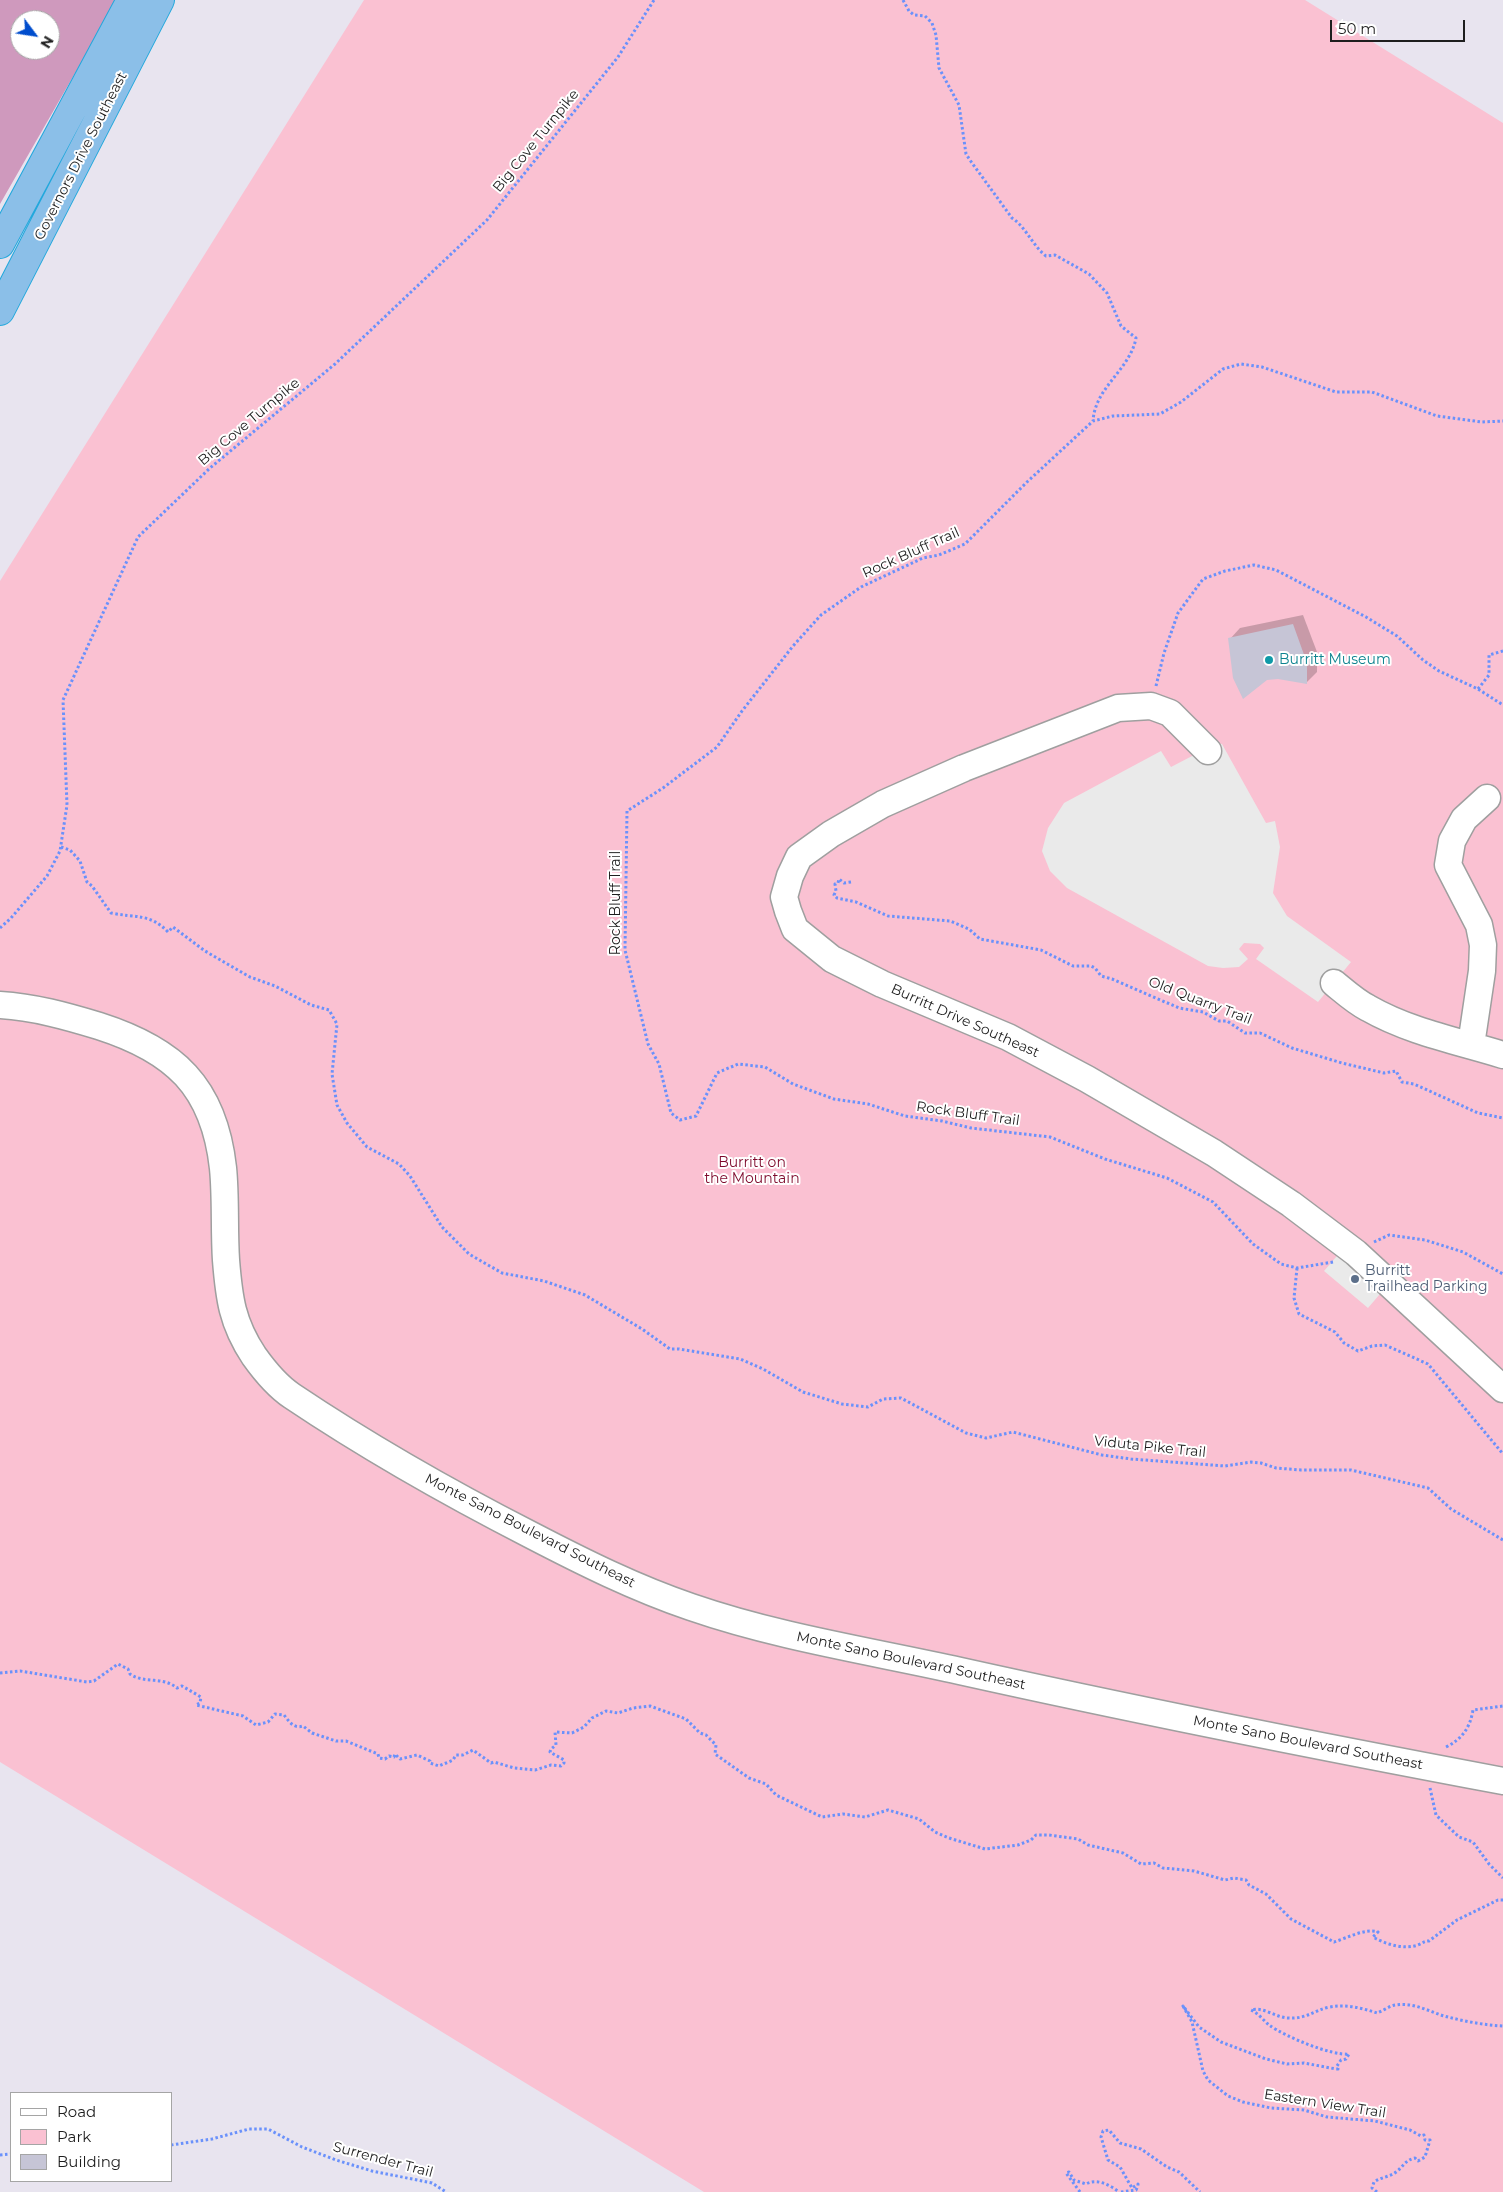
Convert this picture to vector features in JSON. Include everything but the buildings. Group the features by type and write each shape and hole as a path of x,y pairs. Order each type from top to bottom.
{"highway":[{"name":"Governors Drive Southeast","path":"0,244 131,0"},
{"name":"Governors Drive Southeast","path":"0,311 160,0"}],"street":[{"path":"1150,706 1170,713 1208,751"},
{"name":"Burritt Drive Southeast","path":"1150,706 1118,708 973,765 883,804 831,834 800,857 790,876 784,896 795,929 832,959 882,984 1008,1037 1087,1079 1214,1154 1292,1204 1356,1254 1503,1389"},
{"path":"1471,1045 1482,971 1483,945 1479,925 1448,865 1452,841 1464,819 1486,798"},
{"path":"1334,983 1367,1008 1391,1019 1448,1041 1471,1045 1503,1055"},
{"name":"Monte Sano Boulevard Southeast","path":"0,1005 32,1008 126,1034 149,1045 170,1059 188,1076 202,1095 211,1114 220,1150 223,1168 228,1294 234,1320 244,1341 261,1366 285,1392 414,1472 482,1510 595,1568 644,1589 694,1608 815,1642 895,1657 1182,1718 1503,1781"}],"path":[{"name":"Big Cove Turnpike","path":"0,928 47,876 61,847 67,805 62,700 138,537 210,468 336,364 487,220 618,57 654,0"},
{"path":"903,0 909,11 914,15 925,16 932,23 936,35 939,68 959,105 966,154 972,163 1012,218 1020,223 1037,248 1046,256 1055,255 1089,274 1107,294 1121,326 1136,338 1133,352 1100,397 1093,412 1093,421 1113,416 1160,414 1181,402 1223,369 1241,364 1262,367 1336,392 1372,392 1437,416 1482,422 1503,421"},
{"name":"Rock Bluff Trail","path":"1093,421 1034,475 965,544 939,555 923,558 861,587 820,615 742,711 717,747 626,811 625,950 638,1007 648,1044 659,1064 671,1113 680,1120 696,1116 717,1072 738,1064 766,1067 793,1084 834,1099 868,1104 905,1116 942,1121 971,1128 1050,1137 1105,1159 1167,1178 1213,1202 1253,1244 1281,1264 1297,1268"},
{"path":"1150,706 1164,652 1178,613 1203,579 1225,570 1254,565 1276,570 1366,617 1397,636 1438,671 1478,690 1503,705"},
{"path":"1478,690 1489,675 1489,655 1503,651"},
{"name":"Viduta Pike Trail","path":"61,847 70,850 80,862 87,882 92,886 111,913 132,918 146,917 158,921 168,932 173,927 205,951 250,978 275,986 311,1005 329,1010 337,1024 332,1074 337,1105 346,1122 367,1147 399,1164 410,1176 442,1227 469,1254 474,1255 486,1265 502,1273 544,1281 585,1295 642,1329 670,1349 740,1359 763,1369 803,1392 842,1404 868,1406 883,1400 901,1398 966,1433 986,1438 1013,1432 1112,1456 1225,1466 1251,1462 1262,1463 1276,1468 1351,1470 1428,1488 1451,1509 1503,1540"},
{"name":"Old Quarry Trail","path":"851,882 844,883 839,879 838,883 835,884 836,891 834,895 836,898 856,902 888,916 950,921 970,929 980,939 1041,950 1072,966 1091,966 1101,976 1179,1008 1203,1012 1219,1021 1227,1021 1245,1033 1260,1032 1292,1048 1342,1063 1384,1073 1396,1071 1402,1082 1414,1084 1478,1113 1503,1118"},
{"path":"1503,1274 1463,1252 1425,1240 1389,1236 1370,1244 1351,1258 1297,1268 1294,1298 1299,1314 1335,1332 1344,1343 1358,1351 1372,1346 1385,1345 1428,1364 1503,1454"},
{"path":"0,1673 20,1671 87,1682 94,1681 118,1664 128,1669 130,1674 139,1679 168,1682 176,1688 182,1686 201,1697 200,1704 196,1705 243,1716 256,1725 261,1726 268,1722 275,1714 284,1714 290,1724 297,1727 303,1726 312,1733 336,1741 346,1741 378,1754 379,1758 394,1757 395,1754 400,1759 421,1756 430,1761 430,1763 439,1766 453,1760 456,1755 463,1755 473,1750 491,1763 494,1762 514,1768 535,1770 551,1765 561,1766 564,1760 550,1752 556,1745 555,1732 572,1733 584,1727 592,1718 606,1711 618,1713 633,1708 650,1706 686,1719 700,1734 706,1735 716,1745 715,1754 730,1762 749,1778 766,1784 776,1795 822,1817 843,1814 865,1817 888,1810 919,1819 935,1832 984,1849 1018,1845 1031,1840 1036,1835 1049,1835 1078,1839 1088,1845 1123,1853 1141,1864 1154,1863 1163,1868 1194,1871 1225,1880 1234,1878 1246,1880 1249,1885 1266,1894 1290,1919 1334,1942 1344,1937 1372,1930 1378,1932 1373,1937 1385,1943 1397,1946 1419,1945 1424,1941 1429,1941 1457,1920 1498,1900 1503,1900"},
{"name":"Eastern View Trail","path":"1376,2192 1372,2188 1374,2182 1381,2177 1396,2172 1409,2160 1415,2158 1416,2161 1420,2160 1428,2151 1430,2140 1425,2140 1424,2135 1421,2136 1410,2130 1375,2120 1327,2118 1304,2110 1271,2108 1243,2102 1228,2096 1208,2080 1203,2071 1192,2022 1183,2006 1199,2028 1221,2042 1273,2061 1287,2064 1304,2063 1336,2069 1338,2069 1337,2066 1341,2060 1348,2057 1348,2053 1340,2056 1298,2040 1269,2024 1251,2010 1268,2012 1283,2018 1298,2019 1330,2007 1354,2007 1377,2013 1392,2005 1409,2005 1486,2025 1503,2026"},
{"name":"Surrender Trail","path":"172,2145 228,2136 249,2129 268,2128 302,2147 336,2160 372,2171 432,2183 446,2192"},
{"path":"1080,2192 1066,2173 1069,2172 1074,2180 1086,2184 1091,2182 1105,2184 1120,2192 1136,2190 1138,2186 1138,2184 1132,2188 1120,2167 1108,2160 1101,2137 1103,2131 1110,2130 1120,2143 1141,2149 1167,2167 1180,2172 1200,2192"}],"shaded area":[{"path":"0,0 117,0 0,204"},
{"path":"1217,743 1222,744 1266,823 1275,821 1280,847 1273,893 1287,916 1351,962 1318,1002 1256,959 1264,948 1260,944 1244,943 1239,949 1248,959 1239,967 1223,968 1208,966 1067,888 1050,871 1042,851 1048,828 1064,803 1161,751 1171,767"},
{"name":"Burritt Trailhead Parking","path":"1342,1250 1386,1287 1368,1308 1324,1271"}],"green space":[{"name":"Burritt on the Mountain","path":"364,0 1305,0 1503,123 1503,2192 704,2192 0,1762 0,581"}],"place":[{"name":"Burritt Museum","path":"1269,660"},
{"name":"Burritt Trailhead Parking","path":"1355,1279"}]}
